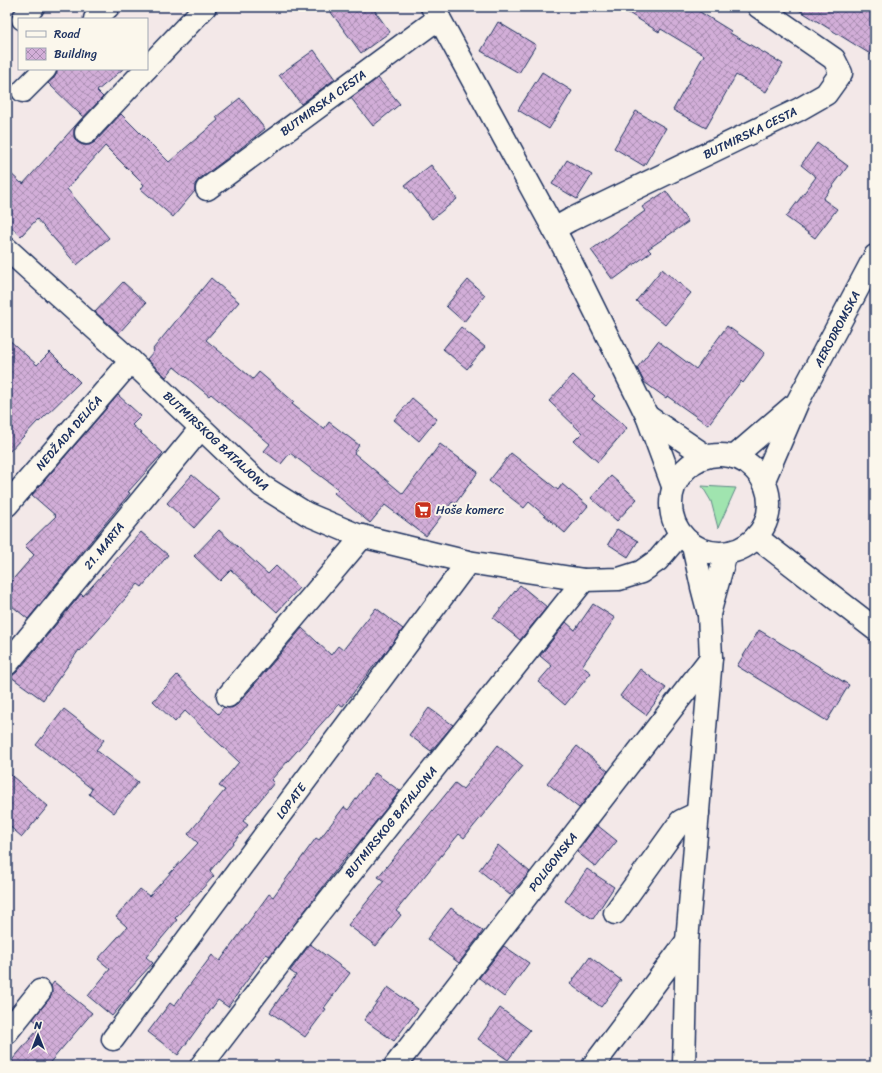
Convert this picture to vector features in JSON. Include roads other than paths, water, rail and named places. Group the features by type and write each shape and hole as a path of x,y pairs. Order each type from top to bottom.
{"street":[{"path":"23,18 33,7"},
{"path":"96,18 108,7"},
{"path":"148,68 205,7"},
{"name":"BUTMIRSKA CESTA","path":"554,229 798,110 826,94 841,74 834,59 759,7"},
{"name":"BUTMIRSKA CESTA","path":"207,189 435,12 554,229 647,416 673,486"},
{"path":"23,91 44,70"},
{"path":"86,133 146,70"},
{"name":"BUTMIRSKOG BATALJONA","path":"7,249 131,362 262,486 307,514 357,535 468,562 584,580 619,579 641,572 686,540"},
{"name":"AERODROMSKA","path":"764,480 798,401 875,256"},
{"name":"NEDŽADA DELIĆA","path":"7,505 131,362"},
{"name":"AERODROMSKA","path":"734,457 798,401"},
{"name":"BUTMIRSKA CESTA","path":"647,416 706,456"},
{"name":"21. MARTA","path":"7,664 201,428"},
{"path":"684,1066 687,941 711,658 710,614 686,540 672,519 670,502 673,486 682,471 693,462 706,456 720,454 734,457 747,463 758,472 764,480 769,505 766,522 756,538 743,548 726,553 708,552 686,540"},
{"path":"228,696 363,536"},
{"path":"756,538 875,629"},
{"path":"710,614 726,553"},
{"name":"LOPATE","path":"113,1039 468,562"},
{"name":"BUTMIRSKOG BATALJONA","path":"201,1066 302,934 584,580"},
{"name":"POLIGONSKA","path":"395,1066 711,658"},
{"path":"615,913 681,821 698,814"},
{"path":"593,1066 687,941"},
{"path":"7,1032 40,991"}],"place":[{"name":"Hoše komerc","path":"423,510"}]}
